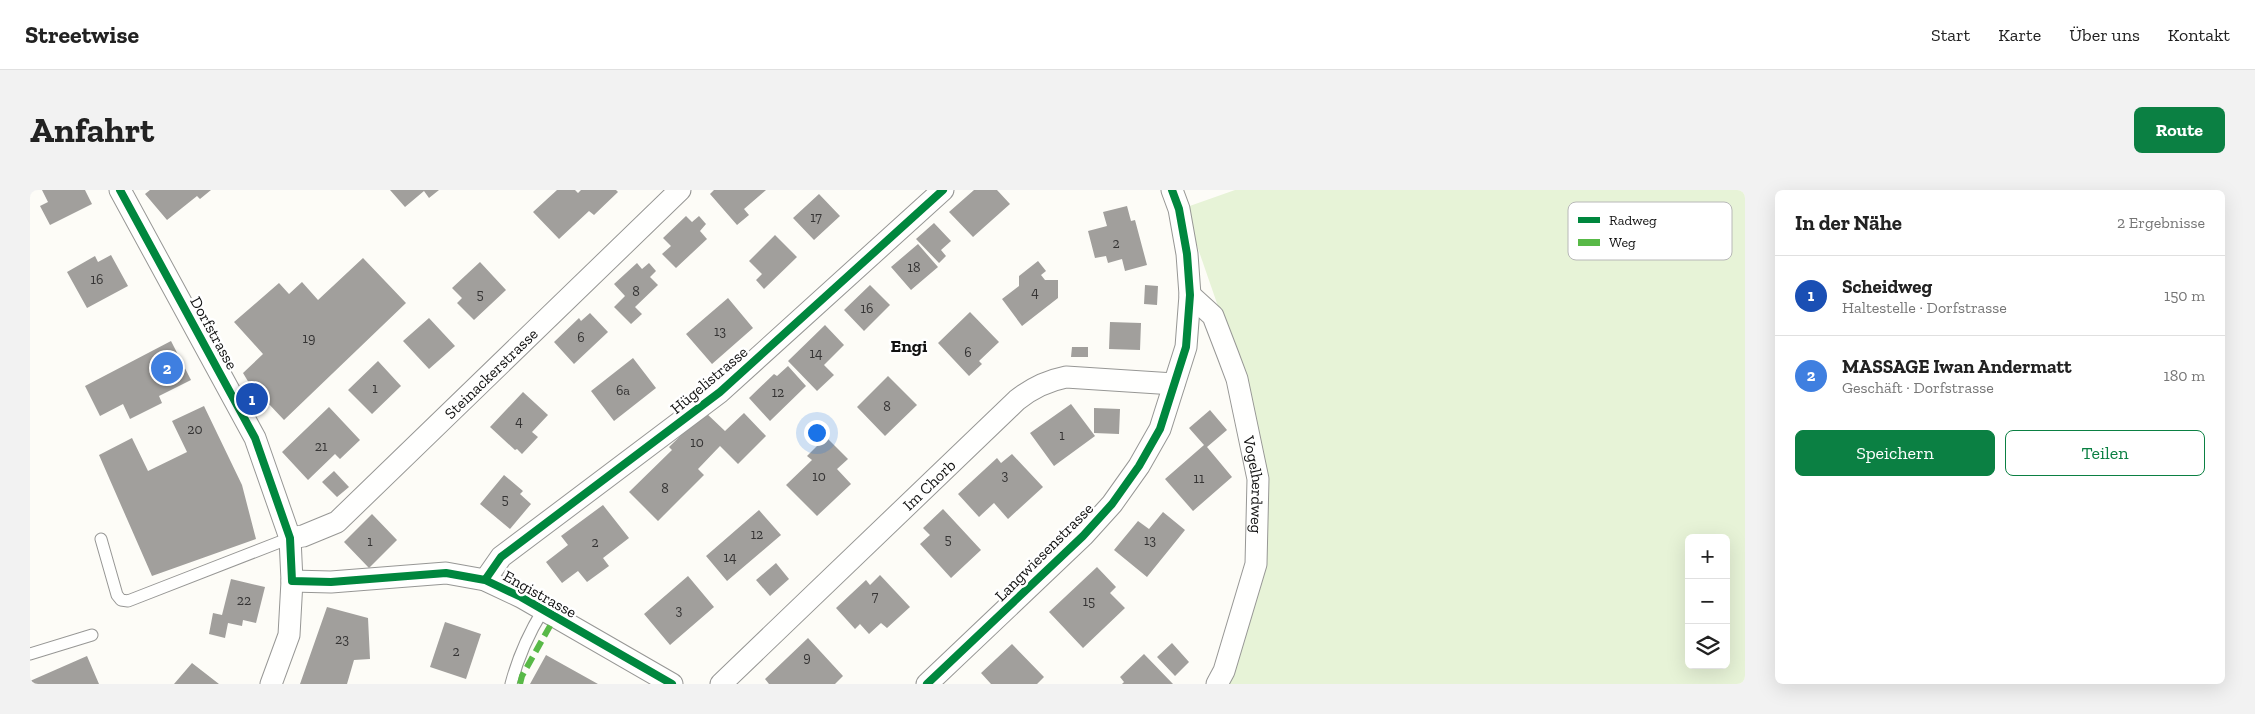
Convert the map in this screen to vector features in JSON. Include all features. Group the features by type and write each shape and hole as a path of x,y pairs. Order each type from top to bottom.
{"street":[{"name":"Dorfstrasse","path":"120,190 255,438 290,538 292,581 289,635 271,684"},
{"name":"Steinackerstrasse","path":"290,538 303,536 337,522 680,190"},
{"name":"Hügelistrasse","path":"485,580 501,557 720,392 943,190"},
{"name":"Langwiesenstrasse","path":"927,684 1083,536 1112,504 1139,466 1160,429 1186,347 1190,295 1187,254 1179,209 1172,190"},
{"name":"Vogelherdweg","path":"1190,295 1213,316 1237,379 1258,479 1256,564 1224,671 1217,684"},
{"name":"Im Chorb","path":"721,684 1032,388 1048,381 1066,377 1174,384"},
{"name":"Engistrasse","path":"292,581 330,582 446,573 485,580 543,610 672,684"}],"lane":[{"path":"100,538 117,595 121,600 128,601 290,538"},
{"path":"511,684 516,665 530,631 543,610"},
{"path":"30,654 92,635"}],"green space":[{"path":"1235,190 1745,190 1745,684 1224,684 1267,515 1221,315 1184,208"}],"building":[{"path":"42,190 85,190 92,204 50,225 40,206 48,202"},
{"path":"150,190 211,190 200,199 197,196 167,220 145,194"},
{"path":"390,190 439,190 429,198 424,191 405,207"},
{"path":"557,190 575,190 578,193 581,190 616,190 618,192 594,215 589,211 559,239 533,212"},
{"path":"714,190 766,190 744,209 749,215 737,225 710,194"},
{"path":"974,190 997,190 1010,204 973,237 949,212"},
{"path":"819,194 840,216 814,240 793,218"},
{"path":"1127,206 1131,221 1135,220 1147,265 1125,271 1122,259 1108,263 1106,256 1095,258 1088,231 1107,226 1103,212"},
{"path":"686,216 692,222 699,216 706,224 700,231 707,239 676,268 662,254 671,246 663,238"},
{"path":"934,223 951,241 941,250 946,256 939,263 916,239"},
{"path":"775,235 797,257 764,289 756,280 762,274 749,261"},
{"path":"918,244 938,267 911,290 891,267"},
{"path":"111,255 128,286 87,308 67,272 95,256 98,262"},
{"path":"363,258 406,303 284,420 249,383 243,373 263,354 234,322 279,283 289,294 302,282 318,300"},
{"path":"1038,261 1046,271 1041,275 1045,280 1058,280 1058,298 1022,326 1002,299 1019,286 1019,276"},
{"path":"480,262 506,290 474,320 457,303 462,298 452,288"},
{"path":"637,263 642,269 649,263 656,271 650,277 658,285 635,307 642,314 631,324 614,307 625,296 614,284"},
{"path":"870,285 890,305 864,331 844,310"},
{"path":"1145,285 1158,286 1157,305 1144,304"},
{"path":"728,298 753,328 712,364 686,334"},
{"path":"970,312 999,342 979,361 982,364 969,376 938,343"},
{"path":"590,313 608,332 574,364 554,342 579,318 581,321"},
{"path":"429,318 455,346 429,369 403,341"},
{"path":"1110,322 1141,323 1140,350 1109,349"},
{"path":"825,325 844,345 824,365 834,375 817,391 788,361"},
{"path":"171,341 191,380 159,396 162,403 130,419 123,404 100,416 85,386"},
{"path":"1072,347 1088,347 1088,357 1071,357"},
{"path":"633,358 656,388 614,421 591,391"},
{"path":"378,361 401,386 372,414 348,390"},
{"path":"788,366 806,386 770,421 749,398 774,374 777,376"},
{"path":"888,376 917,405 885,436 857,407"},
{"path":"523,392 548,415 532,432 538,437 522,454 490,427"},
{"path":"1071,404 1095,436 1054,466 1030,433"},
{"path":"204,406 242,485 256,539 152,576 99,455 132,438 148,471 187,452 172,421"},
{"path":"329,407 360,440 340,459 335,454 308,480 282,452"},
{"path":"1094,408 1120,409 1119,434 1094,433"},
{"path":"1210,410 1227,430 1207,447 1232,477 1193,511 1165,479 1204,445 1189,428"},
{"path":"705,412 725,431 744,413 766,436 738,464 720,446 698,469 704,475 658,521 629,492 672,450 669,447"},
{"path":"826,437 848,459 837,469 851,484 817,516 786,485 812,460 807,456"},
{"path":"1012,454 1043,487 1008,519 994,503 979,517 958,494 997,458 1001,463"},
{"path":"334,471 349,487 337,497 322,482"},
{"path":"504,475 523,491 520,494 531,504 510,529 480,504"},
{"path":"603,505 629,538 603,558 609,566 587,582 578,571 562,583 546,562 568,545 561,536"},
{"path":"943,509 981,550 951,578 920,544 930,535 923,528"},
{"path":"759,510 781,535 727,581 706,556"},
{"path":"1163,512 1185,530 1147,577 1114,550 1138,521 1149,529"},
{"path":"372,514 397,540 369,568 344,542"},
{"path":"776,563 789,579 770,596 756,580"},
{"path":"1097,567 1116,587 1110,593 1125,608 1083,648 1049,612"},
{"path":"880,575 910,607 887,628 881,623 869,634 860,624 855,629 836,608 866,580 870,585"},
{"path":"688,576 714,607 670,645 644,614"},
{"path":"231,579 265,587 256,623 243,620 242,626 228,623 225,638 209,634 213,613 222,615"},
{"path":"327,607 368,618 370,659 354,660 347,684 300,684"},
{"path":"445,622 481,634 466,679 430,667"},
{"path":"808,638 843,676 835,684 769,684 765,679"},
{"path":"1172,643 1189,662 1175,676 1157,657"},
{"path":"1012,644 1044,677 1037,684 991,684 981,673"},
{"path":"1144,654 1173,684 1122,684 1124,682 1120,677"},
{"path":"546,655 598,684 530,684"},
{"path":"87,656 99,684 30,684 30,681"},
{"path":"192,663 219,684 174,684"}],"marked path":[{"path":"520,684 522,676 555,617"}],"cycle path":[{"path":"120,190 255,438 290,538 292,581 331,582 446,573 485,580 521,597 672,684"},
{"path":"485,580 501,557 720,392 943,190"},
{"path":"927,684 1083,536 1112,504 1139,466 1160,429 1186,347 1190,295 1187,254 1179,209 1172,190"}],"place":[{"name":"MASSAGE Iwan Andermatt","path":"167,368"},
{"name":"Scheidweg","path":"252,399"}],"district":[{"name":"Engi","path":"909,346"}]}
